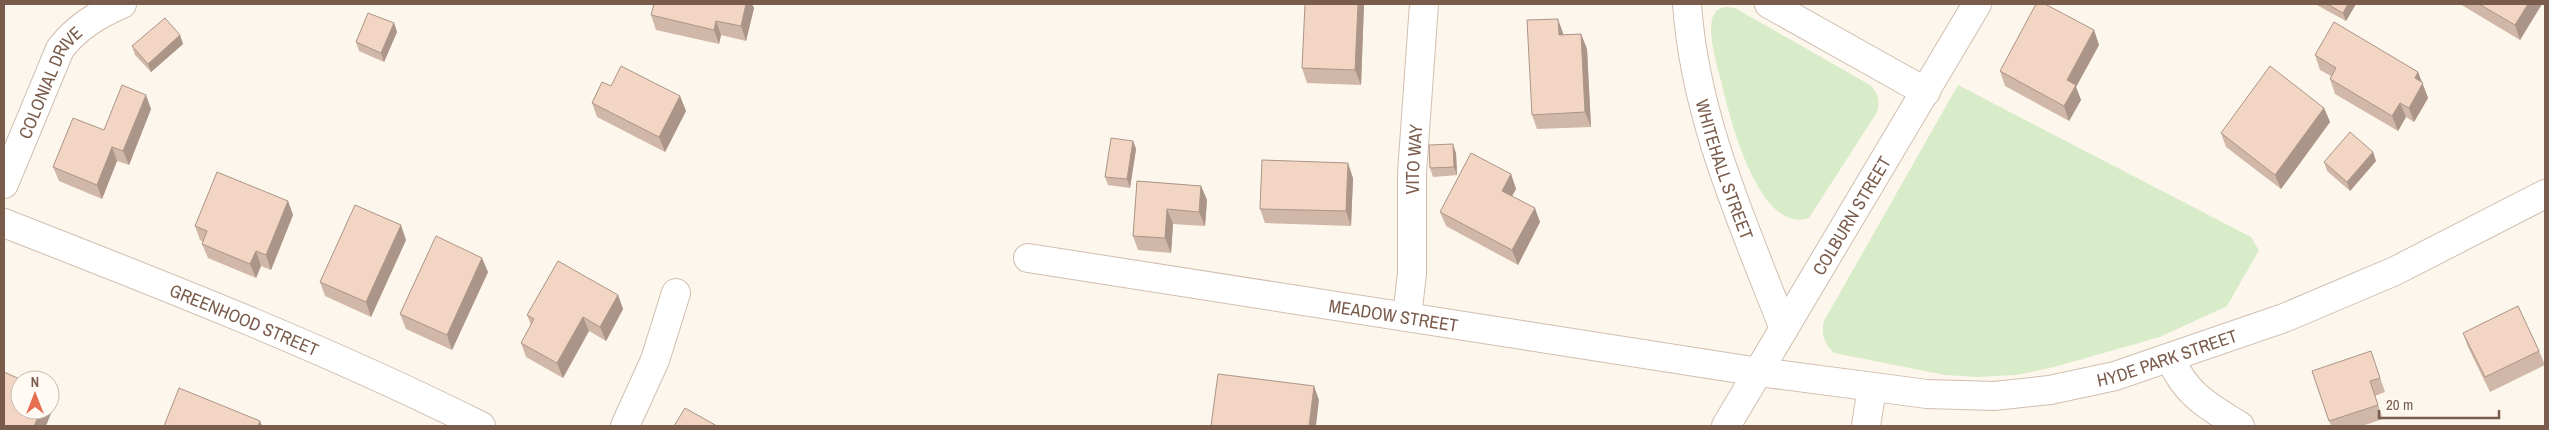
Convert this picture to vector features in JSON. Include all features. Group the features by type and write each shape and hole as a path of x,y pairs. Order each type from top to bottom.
{"street":[{"name":"COLONIAL DRIVE","path":"4,184 60,49 72,34 87,22 122,4"},
{"name":"VITO WAY","path":"1407,317 1412,273 1412,173 1424,4"},
{"name":"WHITEHALL STREET","path":"1686,4 1699,92 1710,131 1784,329"},
{"path":"1769,4 1926,92"},
{"name":"COLBURN STREET","path":"1726,426 1977,4"},
{"name":"HYDE PARK STREET","path":"1758,372 1872,387 1953,395 2023,394 2082,384 2170,358 2284,318 2354,290 2442,248 2545,194"},
{"name":"GREENHOOD STREET","path":"4,223 168,288 402,388 481,426"},
{"name":"MEADOW STREET","path":"1028,258 1758,372"},
{"path":"625,426 655,360 676,293"},
{"path":"2170,358 2183,384 2193,395 2240,426"},
{"path":"1866,426 1872,387"}],"green space":[{"path":"1725,7 1735,8 1870,85 1877,94 1877,112 1809,218 1791,218 1775,209 1761,191 1749,169 1739,144 1725,97 1711,34 1713,16 1717,10"},
{"path":"1958,85 2251,237 2259,250 2227,306 2160,337 2054,367 2017,375 1977,377 1945,375 1834,353 1824,338 1824,321"}],"building":[{"path":"654,4 746,4 741,26 716,21 714,30 651,15"},
{"path":"1305,4 1358,4 1355,70 1302,68"},
{"path":"2036,4 2045,4 2094,30 2067,80 2076,85 2064,106 2000,71"},
{"path":"2327,4 2348,4 2343,13"},
{"path":"2479,4 2528,4 2515,25"},
{"path":"368,13 394,23 381,53 356,42"},
{"path":"165,18 180,35 148,64 132,46"},
{"path":"1558,19 1559,35 1581,34 1585,112 1532,115 1527,20"},
{"path":"2334,22 2418,72 2415,78 2423,83 2409,108 2400,103 2392,116 2330,79 2336,68 2315,55"},
{"path":"621,66 680,96 659,137 592,103 602,82 611,86"},
{"path":"2270,66 2324,108 2275,175 2221,133"},
{"path":"122,85 146,95 123,151 112,147 97,185 53,167 73,118 104,130"},
{"path":"2350,132 2373,152 2347,182 2324,162"},
{"path":"1111,138 1133,141 1127,179 1105,177"},
{"path":"1453,144 1454,167 1430,168 1429,145"},
{"path":"1471,153 1511,174 1502,191 1535,208 1512,250 1440,212"},
{"path":"1262,160 1348,163 1346,211 1260,209"},
{"path":"217,172 288,201 266,255 256,251 250,264 202,244 207,231 195,226"},
{"path":"1137,181 1201,186 1199,212 1167,209 1165,238 1133,236"},
{"path":"355,205 401,225 366,302 320,282"},
{"path":"436,236 482,258 447,335 400,314"},
{"path":"558,261 618,295 600,327 583,317 557,363 521,343 534,319 527,315"},
{"path":"2518,306 2539,351 2485,377 2463,333"},
{"path":"2371,351 2380,378 2370,381 2378,405 2329,421 2312,371"},
{"path":"4,372 10,375 10,420 37,420 34,426 4,426"},
{"path":"1218,374 1314,386 1309,426 1211,426"},
{"path":"179,388 260,421 258,426 164,426"},
{"path":"685,408 717,426 674,426"}]}
